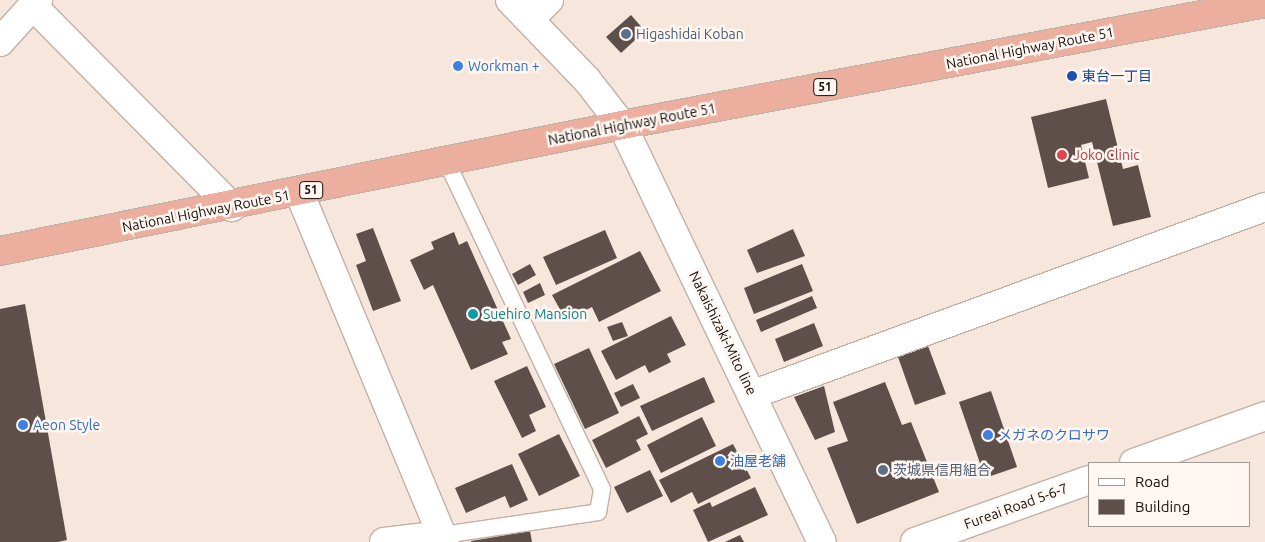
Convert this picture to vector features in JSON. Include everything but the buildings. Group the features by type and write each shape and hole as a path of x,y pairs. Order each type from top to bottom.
{"highway":[{"name":"National Highway Route 51","path":"0,251 232,207 622,125 1265,4"}],"street":[{"name":"Nakaishizaki-Mito line","path":"510,0 530,20 622,125 754,394 822,542"},
{"path":"530,20 549,0"},
{"path":"0,42 36,3 232,207"},
{"path":"299,192 444,538 384,542"},
{"path":"754,394 1265,206"},
{"path":"1137,462 1265,416"},
{"name":"Fureai Road 5-6-7","path":"915,542 1088,480"}],"lane":[{"path":"444,538 598,512 602,489 447,163"}],"place":[{"name":"Higashidai Koban","path":"626,34"},
{"name":"Workman +","path":"458,66"},
{"name":"東台一丁目","path":"1072,76"},
{"name":"Joko Clinic","path":"1062,155"},
{"name":"Suehiro Mansion","path":"473,314"},
{"name":"Aeon Style","path":"23,425"},
{"name":"メガネのクロサワ","path":"988,435"},
{"name":"油屋老舗","path":"720,461"},
{"name":"茨城県信用組合","path":"883,470"}]}
